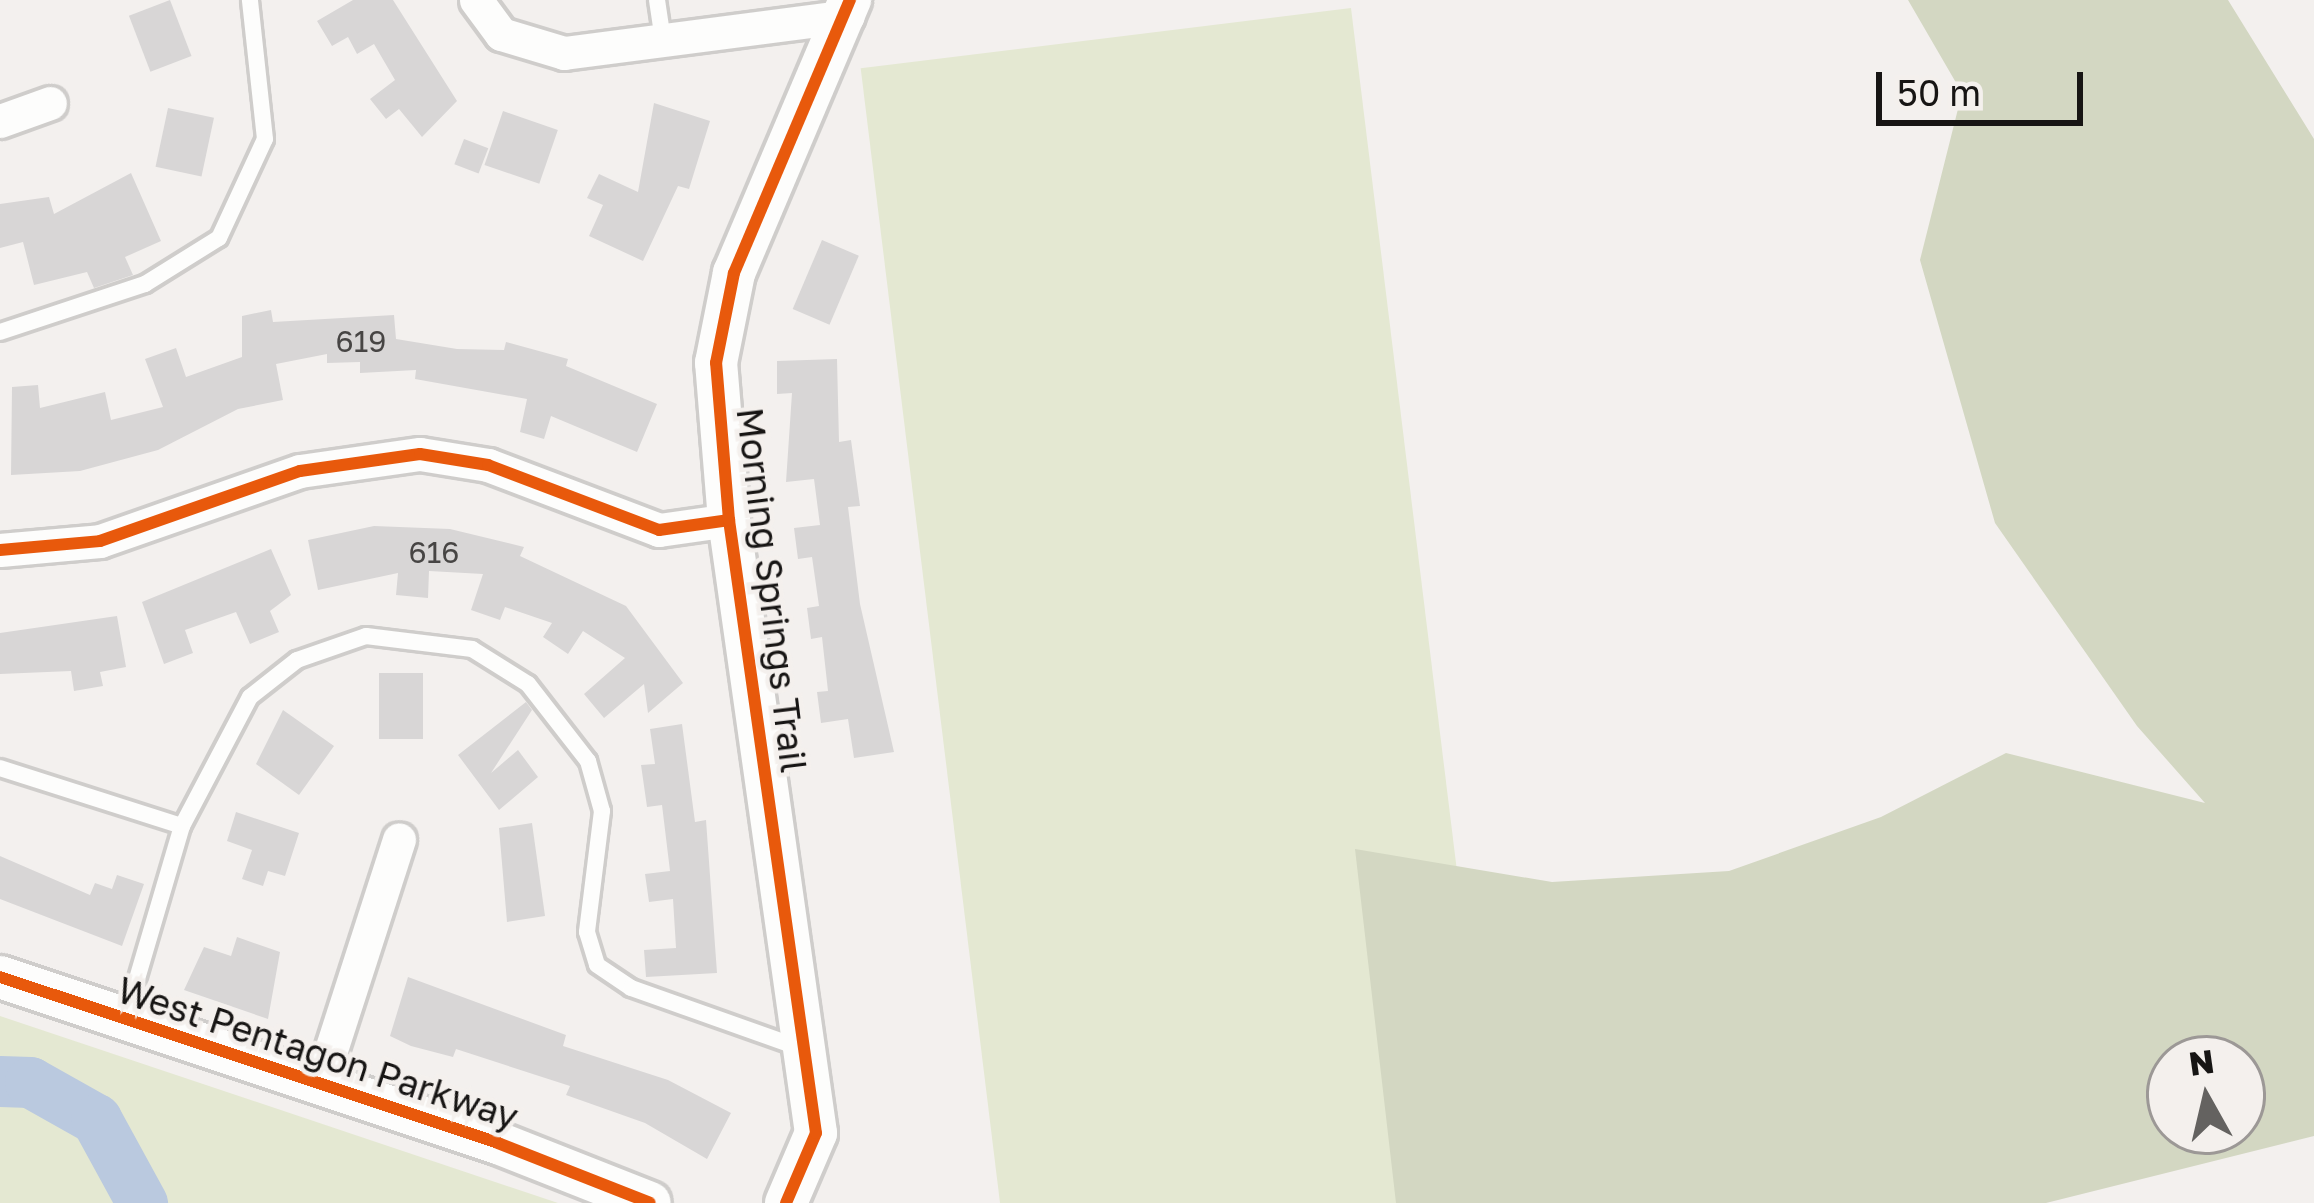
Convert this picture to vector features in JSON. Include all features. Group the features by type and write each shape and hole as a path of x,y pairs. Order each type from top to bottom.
{"street":[{"path":"476,0 501,34 527,49 664,40 849,8"},
{"name":"Morning Springs Trail","path":"786,1203 816,1133 729,520 716,363 734,274 849,8"},
{"path":"0,121 50,103"},
{"path":"0,550 100,541 299,471 420,454 488,465 659,530 729,520"},
{"path":"320,1084 399,839"},
{"name":"West Pentagon Parkway","path":"0,977 634,1194"}],"lane":[{"path":"0,332 145,284 219,238 265,139 250,0"},
{"path":"657,0 664,40"},
{"path":"125,1022 182,826 216,745 250,697 297,660 366,636 472,649 528,684 588,761 602,811 587,932 597,965 631,988 803,1049"},
{"path":"0,768 182,826"}],"green space":[{"path":"1908,0 2228,0 2314,139 2314,1136 2266,1148 2266,1035 2146,1035 2146,1155 2238,1155 2046,1203 1396,1203 1355,849 1552,882 1729,871 1881,817 2006,753 2205,803 2137,726 1995,523 1920,260 1962,93"},
{"path":"1351,8 1498,1203 1000,1203 861,68"},
{"path":"0,1016 558,1203 0,1203"}],"building":[{"path":"170,0 192,56 150,72 129,16"},
{"path":"353,0 393,0 457,101 422,137 399,109 386,119 370,99 395,80 374,44 357,54 348,37 332,46 317,21"},
{"path":"654,103 710,121 689,189 678,186 643,261 589,236 603,205 587,198 599,174 638,192"},
{"path":"168,108 214,118 201,176 156,167"},
{"path":"503,111 558,130 539,184 484,165"},
{"path":"464,139 488,148 479,174 454,164"},
{"path":"131,173 161,241 125,257 133,275 94,288 87,272 34,285 23,242 0,248 0,204 49,197 54,214"},
{"path":"822,240 859,256 830,325 793,309"},
{"path":"271,310 273,322 394,315 396,339 457,349 504,350 506,342 568,359 566,366 657,404 637,452 551,416 544,439 520,432 527,399 415,379 416,370 360,373 360,362 327,363 327,354 276,364 283,400 238,409 158,450 80,471 11,475 12,387 38,385 40,408 105,392 111,420 163,407 145,359 176,348 186,377 242,357 242,316"},
{"path":"837,359 839,442 851,440 860,506 848,507 860,604 894,752 854,758 848,719 821,723 817,692 828,691 822,637 811,639 807,608 819,606 812,557 798,559 794,528 820,525 814,479 786,482 792,393 777,394 777,361"},
{"path":"374,526 450,529 524,547 520,556 626,606 683,683 648,713 644,684 604,718 584,694 625,658 583,631 568,654 543,637 552,623 505,607 500,620 471,610 483,574 429,571 428,598 396,595 398,573 318,590 308,540"},
{"path":"271,549 291,595 270,611 279,632 250,644 236,612 185,630 193,653 164,664 142,602"},
{"path":"117,616 126,667 100,672 103,686 74,691 71,671 0,674 0,633"},
{"path":"379,673 423,673 423,739 379,739"},
{"path":"526,702 532,710 491,773 518,750 538,777 499,810 458,755"},
{"path":"283,710 334,746 299,795 256,764"},
{"path":"682,724 695,822 706,820 717,973 646,977 644,950 676,948 673,899 649,902 645,874 670,871 662,805 647,807 641,765 655,764 650,729"},
{"path":"236,812 299,833 285,876 268,871 263,886 242,879 252,850 227,841"},
{"path":"532,823 545,916 507,922 499,828"},
{"path":"0,856 90,895 95,883 112,889 117,875 144,884 122,946 0,899"},
{"path":"237,937 280,952 268,1019 184,990 204,947 231,956"},
{"path":"408,977 566,1035 563,1046 668,1080 731,1113 707,1159 645,1123 566,1095 570,1086 456,1049 453,1057 411,1046 390,1036"}],"waterway":[{"path":"0,1081 30,1082 96,1119 142,1203"}],"cycle path":[{"path":"786,1203 816,1133 729,520 716,363 734,273 850,0"},
{"path":"0,550 100,541 300,471 420,454 488,465 659,530 729,520"},
{"path":"0,977 498,1143 650,1203"}]}
